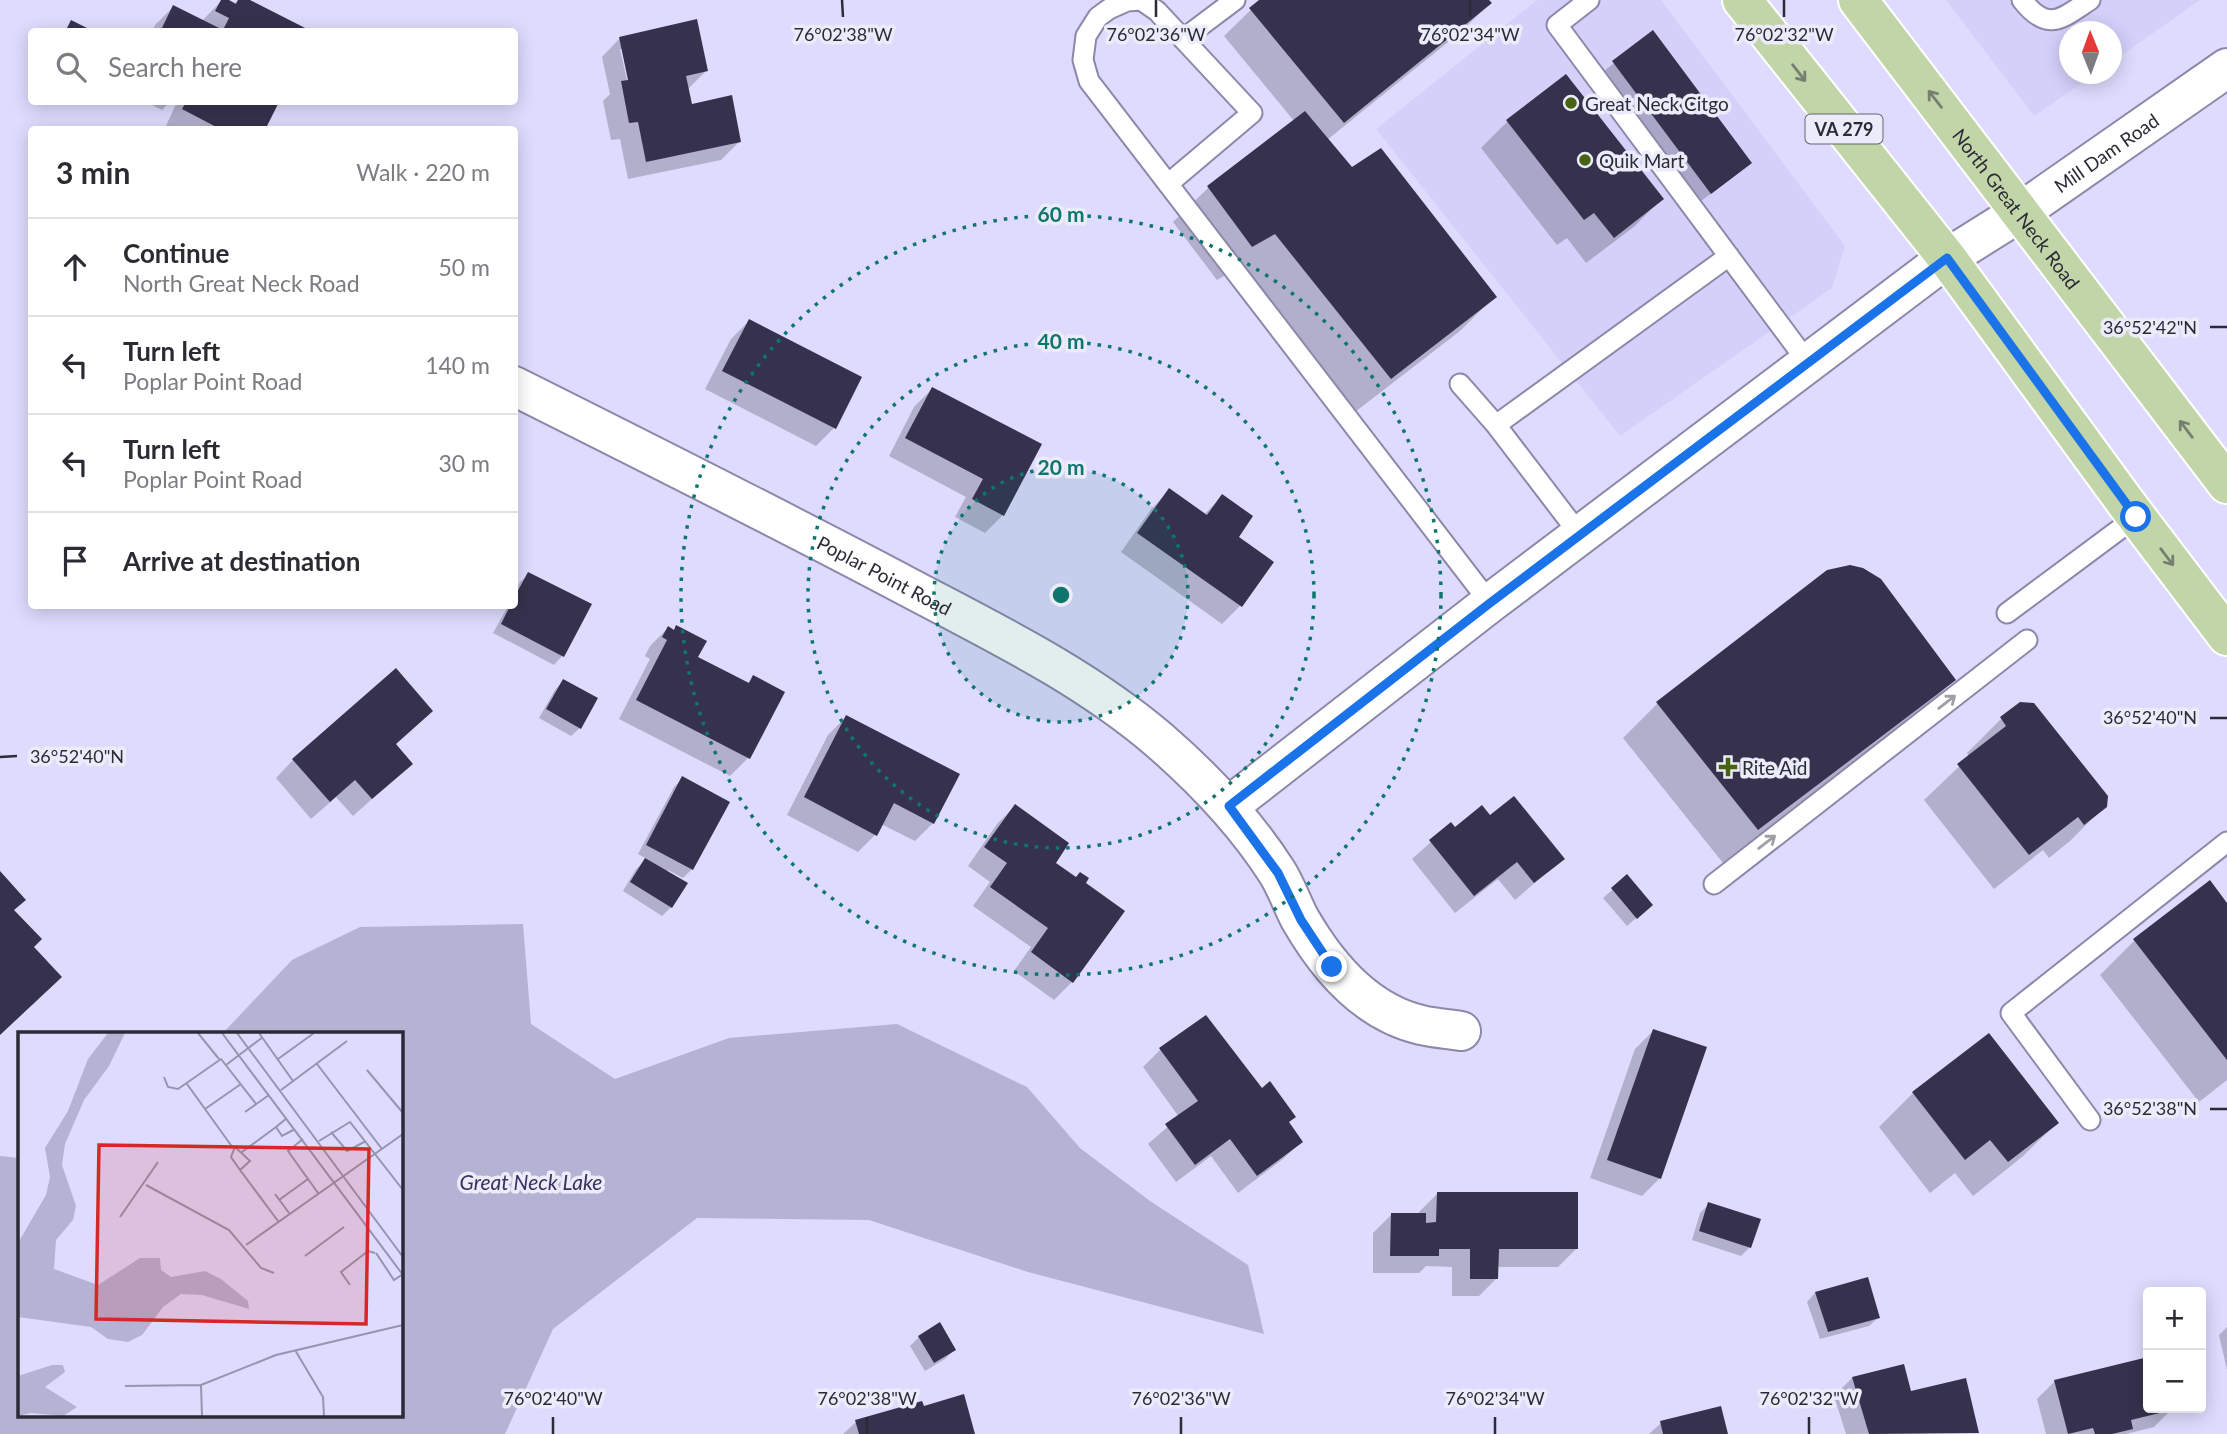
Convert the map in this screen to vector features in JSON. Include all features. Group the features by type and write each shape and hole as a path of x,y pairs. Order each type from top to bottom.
{"main road":[{"name":"VA 279","path":"1742,0 1947,258 2136,517 2227,636"},
{"name":"North Great Neck Road","path":"1858,0 2022,211 2227,484"}],"street":[{"name":"Mill Dam Road","path":"1947,258 2022,211 2227,68"},
{"path":"1229,806 1490,603 1947,258"},
{"name":"Poplar Point Road","path":"518,388 805,532 1040,657 1086,686 1158,740 1229,806 1278,873 1301,920 1332,967 1355,992 1377,1007 1418,1024 1461,1031"}],"lane":[{"path":"1168,184 1252,113 1157,11 1141,0 1105,4 1086,36 1083,60 1089,81 1168,184 1490,603"},
{"path":"1183,39 1235,0"},
{"path":"1589,0 1557,25 1809,363"},
{"path":"2022,0 2032,13 2043,19 2061,19 2090,0"},
{"path":"1496,425 1729,256"},
{"path":"1460,384 1496,425 1580,535"},
{"path":"2007,612 2136,517"},
{"path":"1714,884 2027,640"},
{"path":"2090,1120 2011,1013 2227,842"}],"shaded area":[{"path":"1537,0 1661,0 1845,246 1832,288 1620,436 1376,129"},
{"path":"1946,0 2200,0 2122,55 2122,21 2059,21 2059,84 2080,84 2034,116"}],"water":[{"name":"Great Neck Lake","path":"523,924 531,1024 615,1079 729,1038 897,1024 1027,1087 1080,1148 1150,1201 1248,1265 1264,1334 1028,1272 869,1220 697,1218 553,1329 505,1434 0,1434 0,1156 18,1158 18,1416 402,1416 402,1032 224,1032 292,960 360,927"}],"building":[{"path":"221,0 236,4 238,0 250,0 305,28 224,28 229,18 215,11"},
{"path":"1259,0 1489,0 1492,3 1344,123 1249,8"},
{"path":"173,5 219,28 162,28"},
{"path":"697,19 708,71 686,76 692,104 732,95 741,142 646,162 638,122 629,123 621,81 628,80 619,37"},
{"path":"71,20 87,28 67,28"},
{"path":"1653,30 1752,163 1711,194 1612,61"},
{"name":"Quik Mart","path":"1566,74 1664,199 1614,238 1594,213 1584,220 1506,120"},
{"path":"184,105 278,105 267,126 214,126 182,109"},
{"path":"1305,111 1352,167 1381,148 1497,297 1391,379 1275,234 1252,247 1207,186"},
{"path":"749,319 862,377 836,429 722,371"},
{"path":"932,387 1042,444 1004,516 972,499 983,479 905,438"},
{"path":"1169,488 1207,515 1222,494 1253,516 1239,537 1274,562 1242,607 1137,533"},
{"name":"Rite Aid","path":"1850,565 1863,568 1881,579 1956,680 1758,830 1656,702 1827,570"},
{"path":"528,572 592,604 564,657 501,624 508,609 518,609 518,591"},
{"path":"676,625 707,641 698,657 749,683 753,675 785,692 750,759 636,700 667,640 662,637 668,626 674,630"},
{"path":"396,668 433,711 396,744 413,764 372,799 355,780 330,802 292,759"},
{"path":"563,679 598,698 581,729 546,709"},
{"path":"2020,702 2034,703 2108,796 2107,807 2084,825 2078,817 2029,855 1957,764 2006,726 2000,717"},
{"path":"846,715 960,774 934,824 894,803 877,836 804,797"},
{"path":"682,776 730,802 693,870 646,845"},
{"path":"1514,796 1565,859 1534,883 1517,862 1474,896 1429,840 1451,822 1455,827 1482,805 1490,815"},
{"path":"1015,804 1069,843 1056,863 1076,877 1080,872 1089,878 1086,883 1125,911 1073,983 1031,952 1048,928 990,887 1007,863 984,847"},
{"path":"645,858 688,883 672,908 630,882"},
{"path":"0,871 26,900 14,910 42,939 34,947 62,977 0,1035"},
{"path":"1627,874 1653,905 1637,919 1611,888"},
{"path":"2210,880 2227,903 2227,1060 2133,939"},
{"path":"1206,1015 1262,1088 1270,1081 1296,1117 1289,1122 1303,1142 1257,1176 1230,1139 1195,1165 1165,1124 1198,1101 1159,1048"},
{"path":"1653,1029 1707,1047 1661,1179 1607,1160"},
{"path":"1989,1033 2059,1123 2008,1162 1990,1140 1965,1160 1912,1092"},
{"path":"1437,1192 1578,1192 1578,1249 1499,1249 1498,1279 1470,1279 1470,1249 1439,1249 1439,1256 1390,1256 1391,1213 1426,1213 1426,1223 1436,1222"},
{"path":"1708,1202 1761,1219 1751,1248 1699,1231"},
{"path":"1868,1277 1880,1318 1828,1332 1815,1292"},
{"path":"940,1322 956,1350 934,1363 918,1336"},
{"path":"2143,1358 2143,1413 2160,1413 2131,1420 2133,1429 2112,1434 2095,1434 2093,1428 2068,1434 2054,1380"},
{"path":"1904,1364 1911,1391 1966,1378 1979,1433 1869,1434 1852,1377"},
{"path":"964,1394 975,1434 859,1434 855,1420 922,1401 924,1406"},
{"path":"1721,1406 1728,1434 1663,1434 1660,1421"}],"place":[{"name":"Great Neck Citgo","path":"1571,103"},
{"name":"Quik Mart","path":"1585,160"},
{"name":"Rite Aid","path":"1728,767"}],"route":[{"path":"1332,967 1301,920 1278,873 1229,806 1490,603 1947,258 2136,517"}]}
